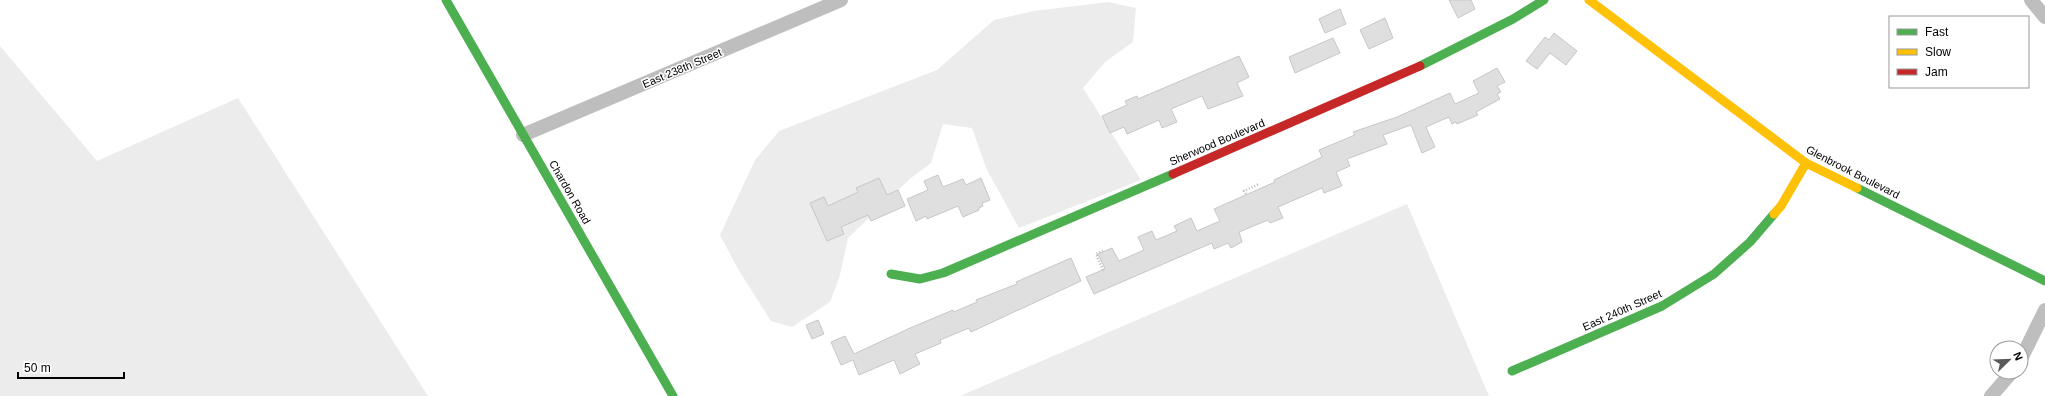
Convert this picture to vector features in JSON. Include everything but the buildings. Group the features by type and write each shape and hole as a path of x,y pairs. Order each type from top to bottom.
{"street":[{"name":"Chardon Road","path":"446,0 673,396"},
{"name":"East 238th Street","path":"523,135 841,0"},
{"name":"Sherwood Boulevard","path":"891,274 920,280 933,277 962,265 1408,72 1513,19 1544,0"},
{"name":"Glenbrook Boulevard","path":"1589,0 1806,163 2045,281"},
{"path":"2031,0 2045,16"},
{"name":"East 240th Street","path":"1512,371 1662,306 1714,274 1750,242 1781,206 1806,163"},
{"path":"2029,343 2045,310"},
{"path":"1991,396 2005,380"}],"path":[{"path":"1246,194 1244,191 1259,184"},
{"path":"1102,270 1096,254 1104,250"}],"shaded area":[{"path":"1108,2 1136,8 1133,42 1105,62 1083,88 1141,180 1019,228 986,168 972,128 943,124 931,163 911,178 848,238 840,275 830,302 792,327 771,321 738,269 720,235 755,160 779,131 937,70 994,20 1034,11"},
{"path":"0,46 97,161 238,98 428,396 0,396"},
{"path":"1407,204 1489,396 960,396"}],"traffic: fast":[{"path":"446,0 673,396"},
{"path":"1420,66 1513,19 1544,0"},
{"path":"891,274 920,279 943,273 1173,174"},
{"path":"1857,188 2045,281"},
{"path":"1512,371 1662,306 1714,274 1750,242 1774,214"}],"traffic: slow":[{"path":"1589,0 1806,163 1857,188"},
{"path":"1774,214 1781,206 1806,163"}],"traffic: jam":[{"path":"1173,174 1420,66"}]}
